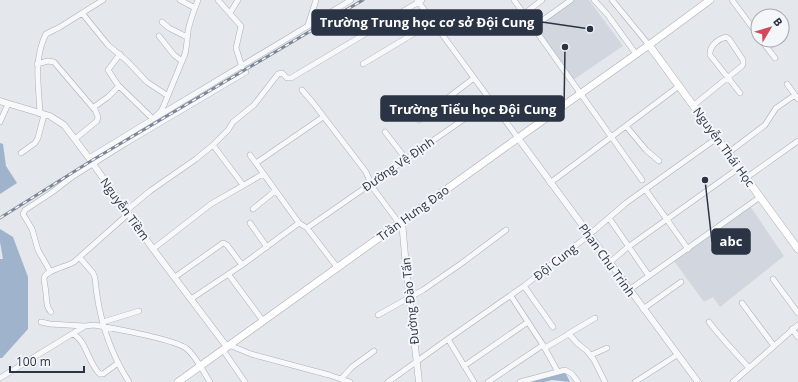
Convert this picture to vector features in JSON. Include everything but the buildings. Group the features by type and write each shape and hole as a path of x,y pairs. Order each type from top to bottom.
{"main road":[{"name":"Trần Hưng Đạo","path":"178,382 710,0"},
{"name":"Nguyễn Thái Học","path":"649,45 798,249"}],"street":[{"path":"21,153 38,138 42,114 37,64 46,34 103,0"},
{"path":"180,0 195,8"},
{"path":"153,119 161,111 182,61 187,45 187,37 198,0"},
{"path":"218,0 241,26 236,48 242,67"},
{"path":"230,13 238,0"},
{"path":"308,25 316,0"},
{"path":"50,271 38,250 34,234 23,212 51,193 91,161 153,119 242,67 350,0"},
{"path":"514,0 642,180"},
{"path":"524,14 542,0"},
{"path":"533,27 571,0"},
{"path":"594,0 607,14 636,54"},
{"path":"612,0 649,45"},
{"path":"732,0 750,24"},
{"path":"51,312 48,306 44,280 45,276 50,271 65,267 80,258 150,191 196,159 213,145 228,130 233,122 258,100 278,74 282,73 287,78 291,78 419,1 518,138"},
{"path":"82,13 108,45 120,54 147,82 168,96"},
{"path":"162,22 169,28 187,37"},
{"path":"363,64 433,22"},
{"path":"159,36 174,55 182,61"},
{"path":"694,105 728,78 742,66 744,62 729,39 726,37 722,38 710,51 710,55 728,78 740,93"},
{"path":"767,48 775,58"},
{"path":"120,54 108,70 118,85 153,119"},
{"path":"37,64 48,61 54,62 94,108 98,117 97,121 74,139"},
{"path":"91,161 246,72"},
{"path":"419,120 474,78"},
{"path":"728,153 765,125 776,108 797,97 787,84"},
{"path":"94,108 114,91 118,85"},
{"path":"550,183 680,86"},
{"path":"302,90 344,142 366,172 373,188 400,222"},
{"name":"Nguyễn Tiềm","path":"0,101 42,114 59,121 64,125 153,249 227,347"},
{"name":"Đường Vệ Định","path":"307,228 490,101"},
{"path":"0,122 8,104"},
{"path":"256,163 323,117"},
{"path":"626,126 646,150 658,161"},
{"path":"385,132 406,159"},
{"name":"Phan Chu Trinh","path":"518,138 696,381"},
{"name":"Đội Cung","path":"388,382 511,296 589,235 626,203 717,138"},
{"path":"746,178 798,141"},
{"path":"213,145 243,185"},
{"path":"250,155 299,223 307,228 337,267"},
{"path":"609,263 628,247 739,168"},
{"path":"153,249 212,204 263,174"},
{"path":"645,189 688,249"},
{"path":"253,209 275,191"},
{"path":"629,290 760,197"},
{"path":"609,218 649,276"},
{"name":"Đường Đào Tấn","path":"400,222 419,382"},
{"path":"250,223 267,247"},
{"path":"191,299 229,275 299,223"},
{"path":"378,315 409,298 462,263 506,230"},
{"path":"175,277 224,243 242,265"},
{"path":"80,258 93,273 95,278 104,325 110,346 128,382"},
{"path":"229,275 264,321"},
{"path":"773,279 798,313"},
{"path":"643,308 681,282"},
{"path":"524,286 553,327"},
{"path":"511,296 544,347 558,372"},
{"path":"742,303 774,346"},
{"path":"104,325 139,311"},
{"path":"488,382 544,347 595,318"},
{"path":"41,322 56,325 104,325 179,345 188,350 210,382"},
{"path":"464,366 528,322"},
{"path":"708,322 749,368"},
{"path":"733,382 798,325"},
{"path":"0,378 85,326"},
{"path":"792,329 798,337"},
{"path":"73,334 79,338 88,356 100,374 103,374 118,363"},
{"path":"568,334 591,355 596,362 605,382"},
{"path":"448,339 474,382"},
{"path":"227,347 341,378 350,382"},
{"path":"227,347 245,382"},
{"path":"591,355 607,348"},
{"path":"341,378 374,350"},
{"path":"635,382 677,355"},
{"path":"520,382 565,370 570,372 578,382"}],"shaded area":[{"path":"573,0 589,0 623,46 573,80 536,28"},
{"path":"750,206 784,256 720,307 713,297 704,302 674,261"}],"water":[{"path":"0,143 3,144 6,166 17,183 0,194"},
{"path":"0,229 13,237 28,277 28,329 2,358 0,358 0,259 3,259 0,242"},
{"path":"562,372 566,374 570,382 552,380 544,382 525,382"}],"railway":[{"path":"0,218 91,161 363,0"}],"place":[{"name":"Trường Trung học cơ sở Đội Cung","path":"590,29"},
{"name":"Trường Tiểu học Đội Cung","path":"565,47"},
{"name":"abc","path":"705,180"}]}
